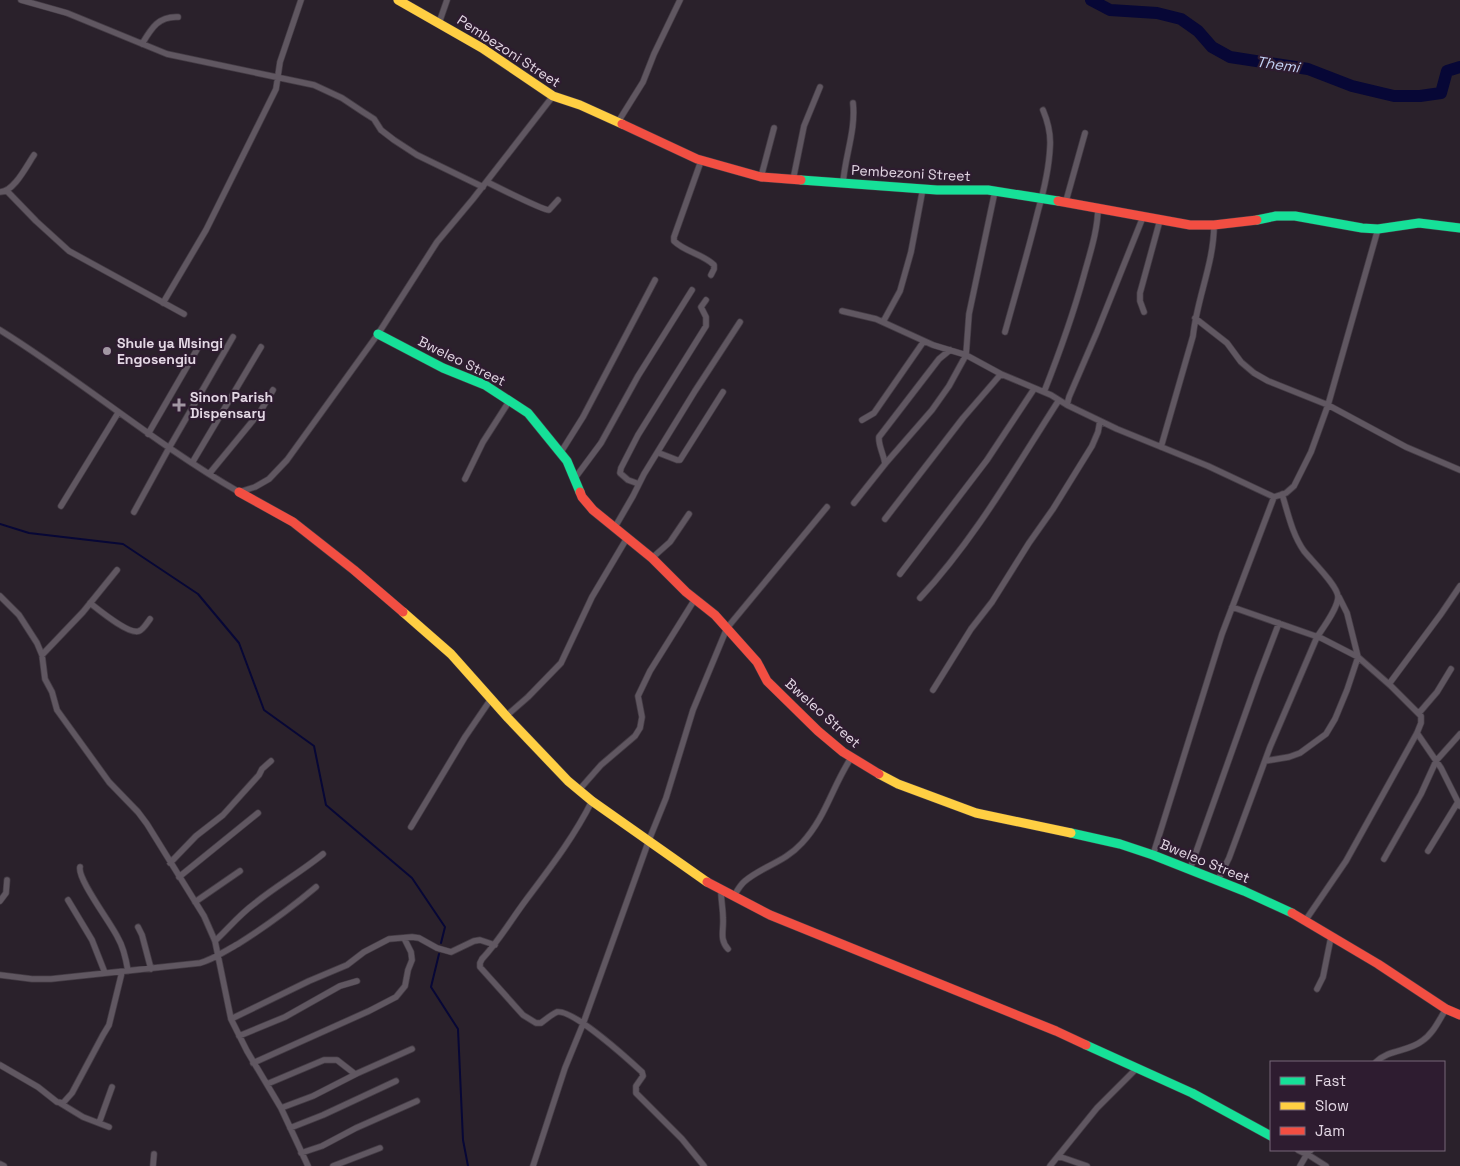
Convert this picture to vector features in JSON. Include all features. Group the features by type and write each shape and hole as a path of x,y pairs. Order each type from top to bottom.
{"street":[{"path":"21,0 35,2 67,13 167,54 314,85 342,98 374,119 381,130 417,156 530,201 545,210 549,210 558,200"},
{"path":"163,303 206,230 276,89 283,53 301,0"},
{"name":"Pembezoni Street","path":"398,0 440,23 553,96 580,105 702,160 761,177 994,191 1098,207 1190,225 1214,225 1261,220 1276,216 1294,216 1362,228 1378,229 1419,223 1460,228"},
{"path":"440,23 447,0"},
{"path":"618,122 643,82 680,0"},
{"path":"142,44 148,34 162,20 168,17 178,17"},
{"path":"793,180 804,126 820,87"},
{"path":"239,492 255,487 269,479 287,460 378,334 437,242 485,184 553,96"},
{"path":"843,183 844,163 854,119 853,103"},
{"path":"1005,332 1042,198 1051,146 1047,120 1043,110"},
{"path":"761,177 774,128"},
{"path":"1066,202 1085,133"},
{"path":"34,155 13,186 3,191 69,251 184,314"},
{"path":"702,160 674,241 692,253 711,262 714,265 714,269 711,275"},
{"path":"883,322 900,291 911,252 923,188"},
{"path":"854,503 932,410 956,374 966,354 969,314 994,191"},
{"path":"1044,392 1072,318 1091,249 1098,218 1098,207"},
{"path":"1067,405 1098,332 1142,217"},
{"path":"1144,312 1140,301 1140,293 1160,220"},
{"path":"1161,447 1190,345 1212,250 1214,225"},
{"path":"842,311 876,318 924,341 966,354 1001,374 1044,392 1100,421 1208,466 1274,497 1286,493 1294,486 1311,452 1328,405 1378,229"},
{"path":"561,452 583,417 655,280"},
{"path":"575,478 601,443 638,376 692,290"},
{"path":"639,484 623,477 620,473 638,435 706,326 706,317 701,307 706,300"},
{"path":"1195,318 1227,343 1241,362 1254,373 1268,381 1328,405 1406,447 1460,470"},
{"path":"615,527 695,391 740,322"},
{"path":"0,330 169,448 239,492 293,522 354,570 452,654 506,716 568,781 592,801 712,885 770,915 877,960 1033,1021 1192,1093 1270,1135"},
{"name":"Bweleo Street","path":"378,334 443,368 485,385 528,413 567,461 582,497 587,504 652,558 695,599 715,615 757,662 767,681 818,731 851,758 898,784 976,813 1120,844 1218,880 1291,912 1378,964 1446,1009 1460,1015"},
{"path":"134,512 233,337"},
{"path":"862,420 874,413 924,341"},
{"path":"148,434 199,346"},
{"path":"192,463 261,347"},
{"path":"885,464 879,437 939,359 950,350"},
{"path":"885,519 963,418 1001,374"},
{"path":"900,574 987,460 1034,389"},
{"path":"209,474 260,412 273,390"},
{"path":"659,452 680,460 723,392"},
{"path":"465,479 483,442 510,400"},
{"path":"920,598 942,576 966,544 1059,400"},
{"path":"61,506 118,413"},
{"path":"933,690 971,629 992,602 1029,542 1053,509 1092,446 1100,421"},
{"path":"1266,761 1289,757 1300,752 1326,734 1335,719 1358,657 1347,613 1337,590 1302,549 1294,534 1282,494"},
{"path":"1153,855 1232,607 1274,497"},
{"path":"533,1166 565,1068 666,798 693,710 727,628 827,507"},
{"path":"652,558 670,542 689,514"},
{"path":"506,716 561,663 592,597 627,538"},
{"path":"42,655 90,604 117,570"},
{"path":"1389,684 1442,614 1460,586"},
{"path":"1218,880 1229,858 1266,761 1317,637 1328,622 1338,595"},
{"path":"0,596 19,615 37,643 42,655 45,679 52,692 57,710 108,782 138,812 204,916 215,941 231,1019 253,1063 281,1108 308,1166"},
{"path":"579,790 601,765 635,736 640,728 642,717 638,696 695,599"},
{"path":"90,604 130,632 142,630 150,619"},
{"path":"1232,607 1317,637 1358,657 1421,716 1421,724 1417,733 1346,861 1305,921"},
{"path":"1190,869 1279,623"},
{"path":"1419,713 1437,692 1451,669"},
{"path":"411,827 465,737 491,698"},
{"path":"1417,733 1436,761 1458,800 1428,851"},
{"path":"1384,859 1421,794 1436,761 1460,734"},
{"path":"734,896 744,882 787,858 812,833 821,819 836,782 851,758"},
{"path":"170,863 196,836 223,815 271,761"},
{"path":"592,801 561,853 495,945 482,959 480,967 523,1015 536,1023 541,1023 556,1012 562,1013 583,1024 642,1072 643,1076 636,1086 636,1093 682,1139 704,1166"},
{"path":"179,877 258,813"},
{"path":"215,941 252,904 293,877 323,854"},
{"path":"60,1103 66,1101 72,1093 109,1025 125,971 123,948 119,938 80,875 80,866"},
{"path":"195,902 240,871"},
{"path":"0,901 6,893 7,880"},
{"path":"0,975 32,979 200,963 218,956 271,922 316,887"},
{"path":"721,890 724,921 722,939 728,949"},
{"path":"68,900 92,940 105,973"},
{"path":"138,928 142,935 150,969"},
{"path":"1317,989 1323,977 1331,937"},
{"path":"253,1063 396,997 405,986 412,960 411,952 404,938"},
{"path":"231,1019 347,965 364,952 390,939 419,938 437,948 451,952 467,942 480,940 495,945"},
{"path":"239,1036 285,1017 340,986 357,981"},
{"path":"1378,1061 1388,1054 1424,1041 1446,1009"},
{"path":"281,1108 313,1096 355,1074 412,1049"},
{"path":"267,1084 324,1060 337,1060 355,1074"},
{"path":"0,1065 38,1087 72,1112 109,1127"},
{"path":"1050,1166 1097,1108 1137,1068"},
{"path":"290,1128 396,1081"},
{"path":"99,1124 112,1087"},
{"path":"301,1153 322,1146 356,1128 417,1101"},
{"path":"333,1166 380,1148"},
{"path":"1300,1166 1309,1152 1326,1166"},
{"path":"153,1166 154,1154"},
{"path":"1058,1156 1087,1166"},
{"path":"0,1165 4,1166"}],"waterway":[{"name":"Themi","path":"1091,0 1110,10 1157,13 1181,19 1198,31 1212,47 1230,57 1308,69 1352,86 1394,96 1420,96 1441,93 1447,71 1460,67"},
{"path":"0,524 29,533 123,544 198,594 239,643 264,710 314,746 326,805 412,878 445,927 441,943"},
{"path":"439,954 431,987 458,1029 463,1140 468,1166"}],"traffic: fast":[{"path":"801,180 937,190 988,190 1058,201"},
{"path":"1257,220 1276,216 1295,216 1362,228 1378,229 1419,223 1460,228"},
{"path":"378,334 443,368 485,385 528,413 567,461 580,492"},
{"path":"1071,833 1120,844 1153,855 1244,891 1292,913"},
{"path":"1086,1045 1192,1093 1270,1135"}],"traffic: slow":[{"path":"398,0 482,48 553,96 580,105 622,124"},
{"path":"403,612 451,654 568,781 592,801 707,882"},
{"path":"879,774 898,784 976,813 1071,833"}],"traffic: jam":[{"path":"622,124 697,159 761,177 801,180"},
{"path":"1058,201 1190,225 1214,225 1257,220"},
{"path":"239,492 293,522 403,612"},
{"path":"580,492 593,510 652,558 686,592 715,615 757,662 767,681 818,731 843,752 879,774"},
{"path":"707,882 770,915 1056,1031 1086,1045"},
{"path":"1292,913 1378,964 1446,1009 1460,1015"}],"place":[{"name":"Shule ya Msingi Engosengiu","path":"107,351"},
{"name":"Sinon Parish Dispensary","path":"179,405"}]}
